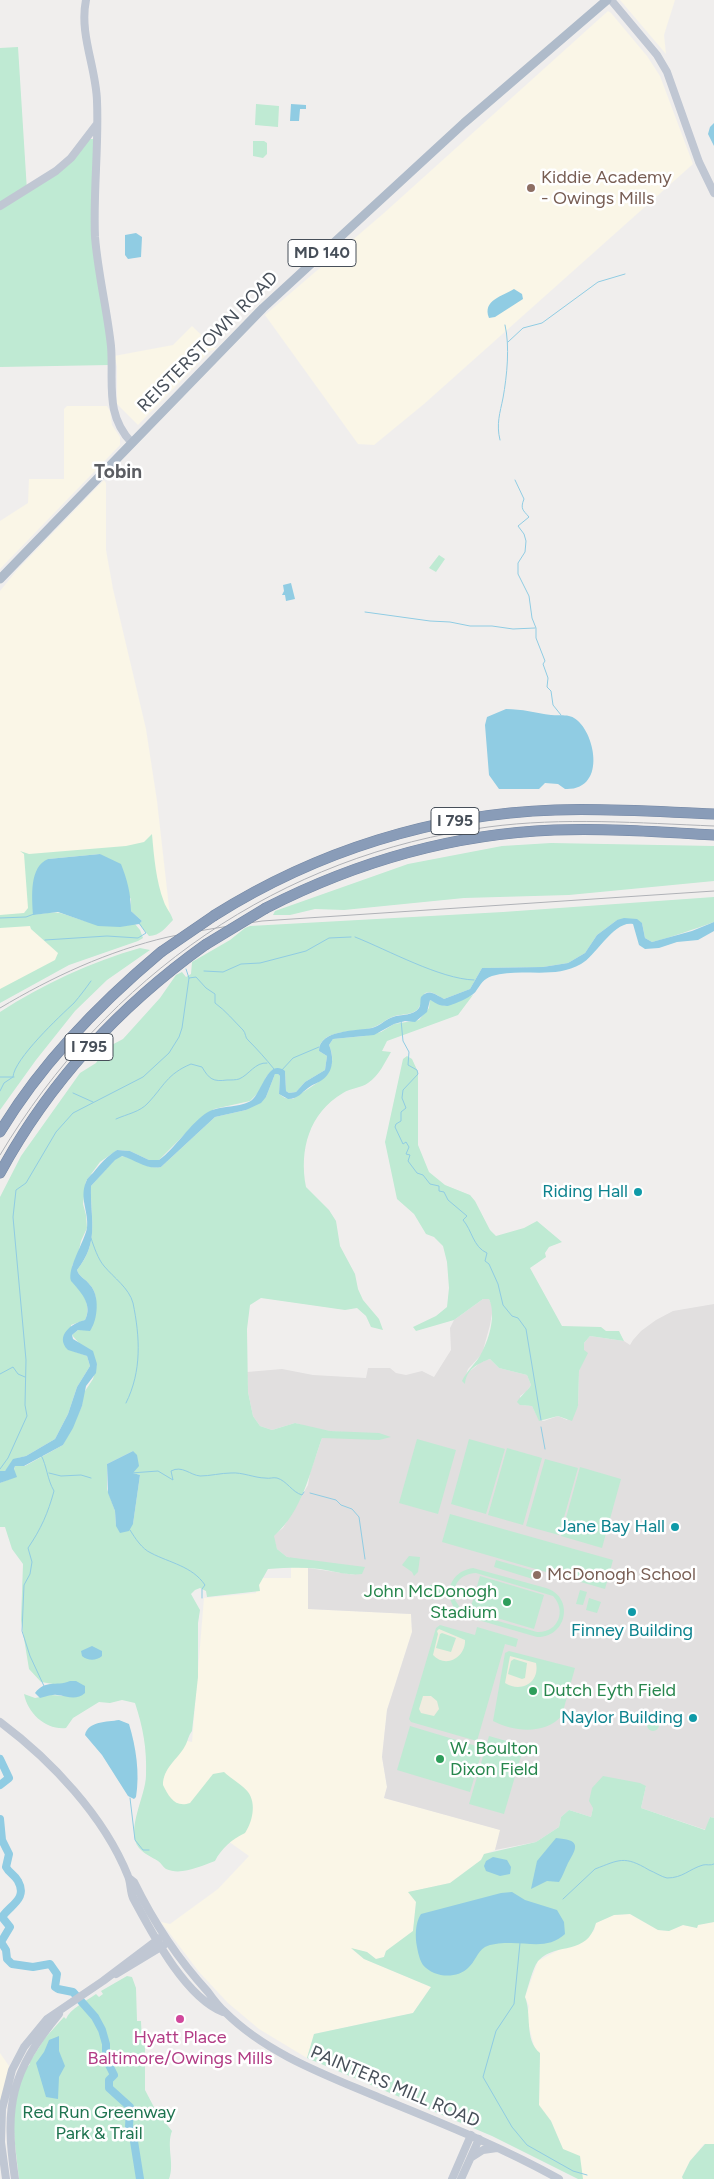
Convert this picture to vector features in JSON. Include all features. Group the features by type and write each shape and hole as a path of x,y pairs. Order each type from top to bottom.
{"highway":[{"name":"I 795","path":"0,1132 30,1087 63,1045 116,991 161,952 215,915 277,879 333,855 393,835 445,822 485,816 555,810 714,814"},
{"name":"I 795","path":"0,1173 34,1117 61,1079 85,1051 152,985 205,945 266,908 319,883 370,863 398,854 468,839 556,830 714,834"}],"main road":[{"path":"86,0 84,30 96,84 95,235 111,348 113,408 118,425 132,443"},
{"path":"609,0 657,55 667,72 699,162 714,192"},
{"name":"REISTERSTOWN ROAD","path":"0,579 263,308 304,269 464,123 609,0"},
{"path":"0,206 56,171 71,158 97,124"},
{"name":"PAINTERS MILL ROAD","path":"0,1722 29,1745 66,1782 100,1828 129,1878 134,1882 162,1941 197,1993 214,2008 224,2012 266,2043 310,2068 471,2135 559,2179"},
{"path":"6,2179 0,2138 4,2095 18,2059 37,2029 47,2019 162,1941"},
{"path":"15,2179 9,2138 11,2104 20,2073 36,2042 63,2009"},
{"path":"452,2179 471,2135"},
{"path":"0,2138 9,2138"},
{"path":"461,2179 479,2139"},
{"path":"470,2158 483,2150 497,2148"}],"shaded area":[{"path":"620,0 675,0 664,35 666,54"},
{"path":"608,11 647,56 660,76 693,164 424,404 374,445 358,444 265,315 384,213"},
{"path":"192,326 216,349 210,351 138,425 117,404 117,366 114,356 173,345"},
{"path":"67,406 107,406 110,411 112,425 120,437 120,445 0,569 0,521 28,503 29,479 64,479 64,409"},
{"path":"104,480 106,483 106,550 113,589 146,729 157,801 170,916 39,929 78,958 0,997 0,591 17,570"},
{"name":"McDonogh School","path":"483,1299 489,1299 493,1308 490,1325 482,1354 468,1369 465,1378 481,1362 490,1359 499,1368 527,1375 531,1385 520,1396 521,1405 532,1406 539,1420 544,1421 558,1416 567,1420 578,1406 579,1371 582,1363 584,1343 590,1336 624,1341 630,1345 641,1331 673,1311 714,1304 714,1818 710,1817 706,1830 641,1808 646,1786 593,1808 591,1817 569,1810 561,1817 559,1827 536,1842 495,1850 500,1830 384,1798 387,1787 382,1757 387,1710 412,1632 411,1614 308,1609 308,1568 356,1575 287,1557 277,1549 273,1536 283,1528 308,1485 310,1473 322,1438 334,1438 342,1432 318,1430 295,1423 272,1430 260,1426 253,1416 248,1392 247,1372 282,1369 313,1375 366,1378 368,1368 390,1368 396,1373 406,1375 422,1371 434,1377 451,1350 450,1328 454,1320"},
{"path":"291,1567 308,1568 308,1609 411,1614 412,1632 387,1710 382,1757 387,1787 384,1798 501,1830 495,1850 485,1854 481,1860 450,1883 409,1892 416,1902 413,1931 386,1951 384,1957 376,1959 367,1952 352,1949 364,1959 431,1987 413,2013 314,2034 307,2058 259,2029 228,2003 199,1972 161,1922 170,1924 218,1889 249,1856 214,1831 154,1807 164,1736 192,1742 204,1598 256,1593 256,1578 291,1578"},
{"path":"630,1914 658,1930 669,1931 683,1925 697,1928 698,1925 714,1922 714,2144 704,2144 690,2161 682,2177 683,2179 582,2179 563,2149 551,2121 539,2105 540,2054 535,2049 527,2019 529,2006 525,1997 538,1961 594,1931 596,1923 614,1915"},
{"path":"0,2053 11,2069 0,2111"}],"green space":[{"path":"18,47 27,191 89,139 94,139 92,202 110,365 0,367 0,48"},
{"path":"256,104 279,106 278,127 255,125"},
{"path":"253,141 264,141 267,143 267,154 263,158 253,156"},
{"path":"439,555 445,559 436,572 429,568"},
{"path":"152,834 159,886 173,920 160,933 149,936 139,924 142,921 131,911 131,899 100,854 48,859 33,884 33,914 60,913 105,926 135,924 143,938 69,965 0,1003 0,989 55,960 58,953 30,926 0,928 0,915 24,913 28,908 24,854 20,851 29,854 126,846 144,842"},
{"path":"551,843 714,846 714,881 569,895 464,898 344,910 315,909 290,915 273,915 275,911 408,864 502,846"},
{"path":"714,897 714,922 668,938 652,942 645,938 642,923 617,920 597,935 585,953 568,963 543,967 482,968 470,989 444,999 433,993 425,993 420,1006 415,1012 392,1017 368,1029 342,1032 326,1038 321,1043 319,1051 327,1056 325,1070 305,1082 296,1092 289,1093 286,1091 285,1071 272,1070 266,1077 260,1091 250,1101 214,1109 159,1160 149,1160 130,1151 117,1150 100,1162 86,1181 83,1204 87,1228 72,1266 76,1286 84,1297 87,1306 85,1320 71,1325 73,1351 87,1356 90,1366 77,1387 68,1414 55,1439 26,1456 18,1458 5,1471 0,1471 0,1197 21,1156 80,1073 96,1063 106,1048 123,1039 160,998 176,975 182,972 186,977 191,974 192,962 250,926 503,912"},
{"path":"140,948 150,950 107,980 75,1011 0,1110 0,1012 33,992 68,975"},
{"path":"473,995 458,1015 387,1041 382,1051 391,1052 379,1073 368,1083 346,1091 331,1101 315,1122 306,1146 304,1173 306,1187 329,1210 336,1221 340,1246 355,1274 358,1289 363,1300 379,1319 383,1330 371,1327 366,1316 357,1308 345,1310 261,1298 250,1305 247,1329 248,1392 253,1416 260,1426 272,1430 295,1423 330,1431 379,1433 391,1437 379,1440 322,1438 299,1503 284,1526 274,1536 277,1549 287,1557 365,1567 362,1574 346,1574 307,1568 268,1569 259,1585 260,1591 207,1597 206,1591 200,1588 191,1594 200,1610 198,1623 198,1677 192,1731 182,1751 165,1774 163,1785 176,1803 190,1803 213,1774 224,1772 248,1792 253,1808 250,1824 245,1833 227,1845 215,1861 191,1870 172,1871 166,1869 158,1861 143,1852 135,1841 135,1823 145,1783 146,1756 144,1738 135,1703 122,1700 110,1703 99,1702 73,1718 66,1728 59,1728 45,1723 29,1708 24,1694 35,1698 51,1695 78,1697 66,1683 59,1685 41,1682 29,1669 21,1620 23,1564 12,1549 5,1527 0,1527 0,1483 12,1478 15,1466 25,1466 63,1445 82,1406 83,1394 93,1379 97,1364 72,1335 78,1330 92,1328 95,1312 96,1300 93,1290 77,1270 89,1250 91,1240 91,1186 118,1156 124,1156 149,1166 161,1167 215,1117 246,1110 266,1097 275,1074 280,1076 279,1094 285,1098 293,1099 317,1083 329,1071 332,1064 332,1055 329,1045 333,1039 364,1036 381,1032 394,1024 419,1020 429,1008 430,1000 445,1006","holes":["133,1451 132,1473 140,1475 133,1524 116,1526 115,1511 107,1489 107,1464"]},
{"path":"407,1056 412,1059 418,1072 418,1145 429,1172 445,1185 470,1195 490,1230 496,1236 524,1228 537,1221 562,1242 549,1247 545,1253 546,1257 530,1268 562,1326 601,1327 606,1331 619,1331 624,1341 590,1336 584,1343 584,1350 588,1353 579,1371 578,1406 572,1421 558,1416 539,1421 532,1406 520,1405 517,1402 531,1385 527,1375 499,1368 490,1359 470,1371 465,1384 462,1381 480,1356 487,1340 492,1318 489,1299 483,1299 454,1320 416,1331 413,1327 436,1316 447,1307 449,1288 447,1262 443,1246 434,1237 426,1234 414,1214 397,1199 385,1142 403,1059"},
{"path":"417,1439 456,1450 438,1514 399,1503"},
{"path":"469,1439 505,1449 486,1514 451,1504"},
{"path":"507,1448 542,1458 523,1525 488,1515"},
{"path":"545,1459 578,1468 559,1535 526,1526"},
{"path":"580,1467 621,1479 602,1548 561,1536"},
{"path":"450,1514 613,1560 605,1589 442,1542"},
{"path":"409,1556 420,1557 418,1572 414,1576 412,1572 402,1565"},
{"path":"496,1560 538,1572 536,1580 494,1567"},
{"path":"473,1568 546,1588 555,1593 561,1600 564,1608 561,1624 547,1636 537,1637 454,1613 450,1598 450,1587 458,1574","holes":["476,1573 553,1596 559,1608 558,1620 550,1629 537,1632 466,1612 461,1609 455,1600 454,1594 458,1581 466,1575"]},
{"name":"John McDonogh Stadium","path":"480,1576 544,1595 534,1629 470,1610"},
{"path":"429,1585 438,1585 444,1589 434,1600 432,1599"},
{"path":"580,1590 587,1592 583,1605 576,1604"},
{"path":"589,1598 601,1602 597,1613 586,1610"},
{"path":"440,1625 475,1635 477,1627 518,1639 516,1647 505,1644 477,1741 411,1722 409,1719 436,1628"},
{"name":"Dutch Eyth Field","path":"509,1651 575,1668 562,1715 548,1726 529,1730 510,1728 493,1721 505,1653"},
{"path":"653,1719 659,1725 653,1731 647,1725"},
{"name":"W. Boulton Dixon Field","path":"410,1726 483,1748 470,1792 397,1770"},
{"path":"489,1736 524,1746 504,1814 469,1804"},
{"path":"603,1776 640,1783 646,1786 641,1808 705,1830 710,1817 714,1818 714,1922 698,1925 697,1928 683,1925 669,1931 658,1930 630,1914 614,1915 596,1923 592,1933 586,1940 546,1955 539,1960 535,1967 525,1997 530,2034 535,2048 540,2053 539,2105 551,2121 563,2149 580,2156 583,2179 578,2179 492,2136 307,2058 314,2034 413,2013 431,1987 364,1959 351,1948 367,1952 376,1959 384,1957 386,1951 413,1931 416,1902 408,1892 450,1883 481,1860 484,1854 536,1842 559,1827 561,1817 569,1810 591,1817 593,1808 589,1801 592,1788"},
{"name":"Red Run Greenway Park & Trail","path":"127,1976 132,1977 136,1988 137,2021 141,2021 142,2042 145,2042 145,2090 156,2111 172,2131 170,2137 171,2173 169,2179 19,2179 14,2135 14,2103 22,2075 45,2038 64,2017 66,2019 79,2005 96,1994 99,1997 103,1994 101,1991"},
{"path":"705,2144 714,2144 714,2179 683,2179 682,2177 690,2161"}],"sand":[{"path":"439,1629 465,1640 459,1656 449,1661 444,1661 433,1655","holes":["440,1634 456,1638 451,1652 436,1648"]},
{"path":"510,1656 536,1663 535,1676 528,1684 517,1687 505,1683","holes":["514,1659 527,1663 525,1678 522,1679 508,1674 511,1661"]},
{"path":"423,1696 431,1696 437,1701 439,1709 434,1716 421,1713 419,1709"}],"water":[{"path":"291,104 306,105 306,109 300,109 299,121 290,121"},
{"path":"714,123 714,146 708,134 710,127"},
{"path":"136,233 142,237 141,257 128,259 125,255 125,235"},
{"path":"514,289 522,294 523,299 495,317 489,318 488,307 491,303"},
{"path":"291,583 295,599 286,601 285,595 282,595 284,591 283,585"},
{"path":"506,709 574,718 588,734 592,746 594,759 588,780 579,787 565,789 558,784 545,783 539,789 499,789 489,775 485,725 487,717"},
{"path":"100,854 121,864 128,887 131,911 142,921 139,924 120,927 98,926 58,912 33,915 33,883 42,863 48,859"},
{"path":"624,918 637,919 642,923 645,938 652,942 692,931 714,922 714,931 698,940 677,942 659,948 645,949 639,945 633,924 626,924 612,933 587,960 570,969 492,976 484,980 474,993 453,1004 447,1006 430,1000 427,1012 415,1022 405,1021 394,1024 374,1035 333,1039 329,1045 332,1054 331,1069 322,1080 297,1097 288,1099 279,1094 280,1076 275,1074 266,1097 261,1103 246,1110 215,1117 161,1167 146,1166 122,1156 115,1160 91,1186 91,1240 89,1249 77,1270 93,1289 97,1308 95,1321 90,1331 78,1330 72,1335 73,1339 93,1351 97,1364 96,1373 86,1386 82,1406 73,1428 63,1445 24,1466 15,1466 14,1469 17,1477 0,1483 0,1471 5,1471 13,1459 26,1456 55,1439 68,1414 77,1387 90,1366 87,1356 68,1350 63,1340 66,1331 75,1324 85,1320 87,1314 88,1309 85,1299 71,1281 70,1276 87,1228 83,1194 86,1181 107,1158 117,1150 130,1151 149,1160 159,1160 195,1122 208,1112 247,1103 252,1100 270,1072 274,1069 279,1068 285,1071 286,1091 289,1093 296,1092 305,1082 325,1070 327,1056 319,1051 325,1039 332,1035 340,1032 372,1028 393,1017 417,1011 420,1007 421,997 427,993 432,993 444,999 470,989 482,968 543,967 568,963 585,953 597,935 617,920"},
{"path":"133,1451 137,1455 139,1466 133,1473 140,1475 133,1524 129,1531 120,1533 116,1526 115,1511 108,1493 107,1464"},
{"path":"92,1646 102,1651 102,1656 92,1660 82,1656 81,1651"},
{"path":"76,1681 85,1686 85,1693 78,1697 51,1695 40,1698 35,1693 43,1686"},
{"path":"119,1720 129,1724 134,1742 138,1779 136,1797 134,1799 128,1796 102,1755 85,1735 87,1730 94,1725"},
{"path":"556,1838 569,1840 575,1844 574,1852 562,1877 559,1882 547,1881 531,1889 537,1861"},
{"path":"493,1857 507,1860 511,1867 510,1874 500,1876 486,1871 484,1866 486,1861"},
{"path":"512,1892 525,1900 557,1910 564,1922 565,1934 545,1944 504,1943 487,1946 468,1968 458,1974 439,1975 423,1965 416,1939 417,1926 421,1914 501,1893"},
{"path":"59,2036 59,2051 65,2066 59,2077 58,2099 46,2097 36,2063 44,2052 49,2040"}],"waterway":[{"path":"508,342 523,328 542,323 598,282 625,274"},
{"path":"500,440 498,424 507,361 505,325"},
{"path":"515,480 524,499 523,509 529,517 518,526 524,534 526,541 525,552 518,563 518,574 529,596 532,618 536,628 536,638 545,661 543,664 548,678 547,687 551,691 553,705 561,715"},
{"path":"365,612 470,626 492,626 513,629 535,628"},
{"path":"0,918 26,917 34,914"},
{"path":"45,940 107,936 138,938 146,933 139,923"},
{"path":"204,971 223,972 241,964 260,963 306,951 329,938 351,937"},
{"path":"355,937 446,975 474,980"},
{"path":"186,969 189,978"},
{"path":"0,1469 8,1458 27,1416 25,1405 26,1360 13,1217 16,1190 26,1183 56,1132 73,1113 143,1077 169,1053 182,1028 189,978 196,977 206,988 215,994 215,1003 243,1030 247,1039 274,1069"},
{"path":"0,1091 4,1083 13,1077 15,1069 29,1049 74,1003 91,981"},
{"path":"401,1020 403,1041 409,1052 408,1065 417,1070 418,1074 403,1090 402,1098 406,1108 401,1112 401,1121 395,1127 403,1144 406,1142 409,1147 406,1154 410,1155 408,1161 417,1173 423,1175 430,1184 439,1186 439,1191 444,1192 448,1200 467,1216 463,1220 476,1243 487,1253 485,1261 489,1264 498,1284 503,1305 512,1316 518,1318 526,1329 541,1420"},
{"path":"281,1071 293,1058 319,1047"},
{"path":"116,1119 145,1106 171,1076 191,1064 202,1067 212,1079 222,1081 239,1079 259,1065 267,1063"},
{"path":"0,1077 14,1077"},
{"path":"73,1093 93,1102"},
{"path":"91,1238 102,1263 125,1288 133,1303 137,1328 138,1354 135,1379 126,1403"},
{"path":"0,1374 13,1367 18,1374 25,1377"},
{"path":"541,1427 545,1449"},
{"path":"41,1455 54,1491 44,1521 28,1548 32,1562 30,1574 24,1585 22,1631 30,1656 44,1686"},
{"path":"131,1473 158,1471 173,1480 171,1471 175,1469 200,1476 240,1473 261,1478 277,1478 298,1494 302,1495 304,1492"},
{"path":"49,1473 61,1476 81,1475 91,1478"},
{"path":"310,1493 336,1500 341,1505 352,1509 359,1517 365,1559"},
{"path":"130,1530 145,1549 194,1573 205,1585 202,1589 202,1598"},
{"path":"0,1759 9,1778 0,1785"},
{"path":"130,1798 135,1840 143,1850 149,1850"},
{"path":"0,1819 2,1840 9,1854 6,1867 21,1887 21,1893 17,1901 2,1917 10,1927 1,1942 6,1950 7,1959 12,1964 33,1967 50,1964 57,1974 55,1987 73,1992 95,2017 102,2030 106,2044 106,2059 114,2075 109,2080 109,2088 130,2107 129,2127 133,2135 140,2179"},
{"path":"563,1899 595,1869 616,1861 633,1862 667,1878 677,1877 703,1865 714,1864"},
{"path":"520,1943 514,2004 496,2031 483,2077 512,2127 527,2145 573,2171 587,2175"}],"railway":[{"path":"0,1155 43,1091 92,1032 147,980 206,934 270,896 339,865 412,842 488,827 573,821 714,826"},
{"path":"0,1008 40,986 102,957 168,937 203,930 262,921 714,891"}],"place":[{"name":"Kiddie Academy - Owings Mills","path":"531,188"},
{"name":"Riding Hall","path":"638,1192"},
{"name":"Jane Bay Hall","path":"675,1527"},
{"name":"McDonogh School","path":"537,1575"},
{"name":"John McDonogh Stadium","path":"507,1602"},
{"name":"Finney Building","path":"632,1612"},
{"name":"Dutch Eyth Field","path":"533,1691"},
{"name":"Naylor Building","path":"693,1718"},
{"name":"W. Boulton Dixon Field","path":"440,1759"},
{"name":"Hyatt Place Baltimore/Owings Mills","path":"180,2019"}],"district":[{"name":"Tobin","path":"118,472"}]}
